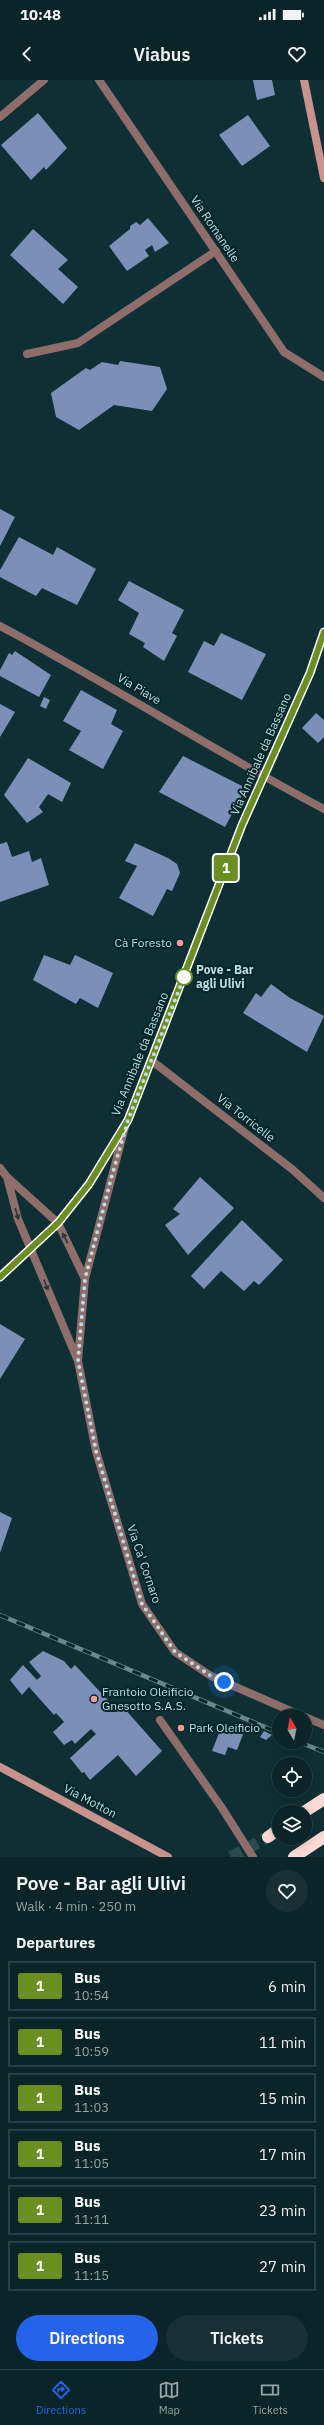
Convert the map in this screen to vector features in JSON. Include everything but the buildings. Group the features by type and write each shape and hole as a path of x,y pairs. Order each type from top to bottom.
{"highway":[{"path":"312,1807 324,1799"},
{"path":"268,1837 272,1834"},
{"path":"294,1857 324,1837"}],"street":[{"path":"0,118 44,80"},
{"name":"Via Romanelle","path":"99,80 284,352 324,377"},
{"path":"304,80 324,178"},
{"path":"27,354 78,343 216,251"},
{"name":"Via Piave","path":"0,626 77,666 264,777"},
{"name":"Via Annibale da Bassano","path":"0,1277 58,1223 89,1184 128,1120 242,825 310,673 324,632"},
{"path":"264,777 324,809"},
{"name":"Via Torricelle","path":"152,1061 292,1169 324,1198"},
{"name":"Via Ca' Cornaro","path":"78,1361 85,1279 128,1120"},
{"path":"0,1168 7,1177 58,1223 85,1279"},
{"name":"Via Ca' Cornaro","path":"7,1177 18,1218 78,1361 96,1451 142,1604 175,1652 211,1676 286,1709"},
{"path":"160,1720 222,1808 253,1857"},
{"path":"312,1720 324,1725"},
{"name":"Via Motton","path":"0,1767 168,1857"}],"tunnel":[{"path":"231,1857 268,1837"}],"railway":[{"path":"0,1615 272,1730"},
{"path":"312,1747 324,1752"}],"bus line":[{"name":"1","path":"0,1277 58,1223 89,1184 128,1120 242,825 310,673 324,632"}],"place":[{"name":"Cà Foresto","path":"180,943"},
{"name":"Pove - Bar agli Ulivi","path":"184,977"},
{"name":"Frantoio Oleificio Gnesotto S.A.S.","path":"94,1699"},
{"name":"Park Oleificio","path":"181,1728"}],"route":[{"path":"184,977 186,972 128,1120 111,1179 85,1279 85,1301 78,1361 96,1451 142,1604 175,1652 211,1676 224,1682"}]}
